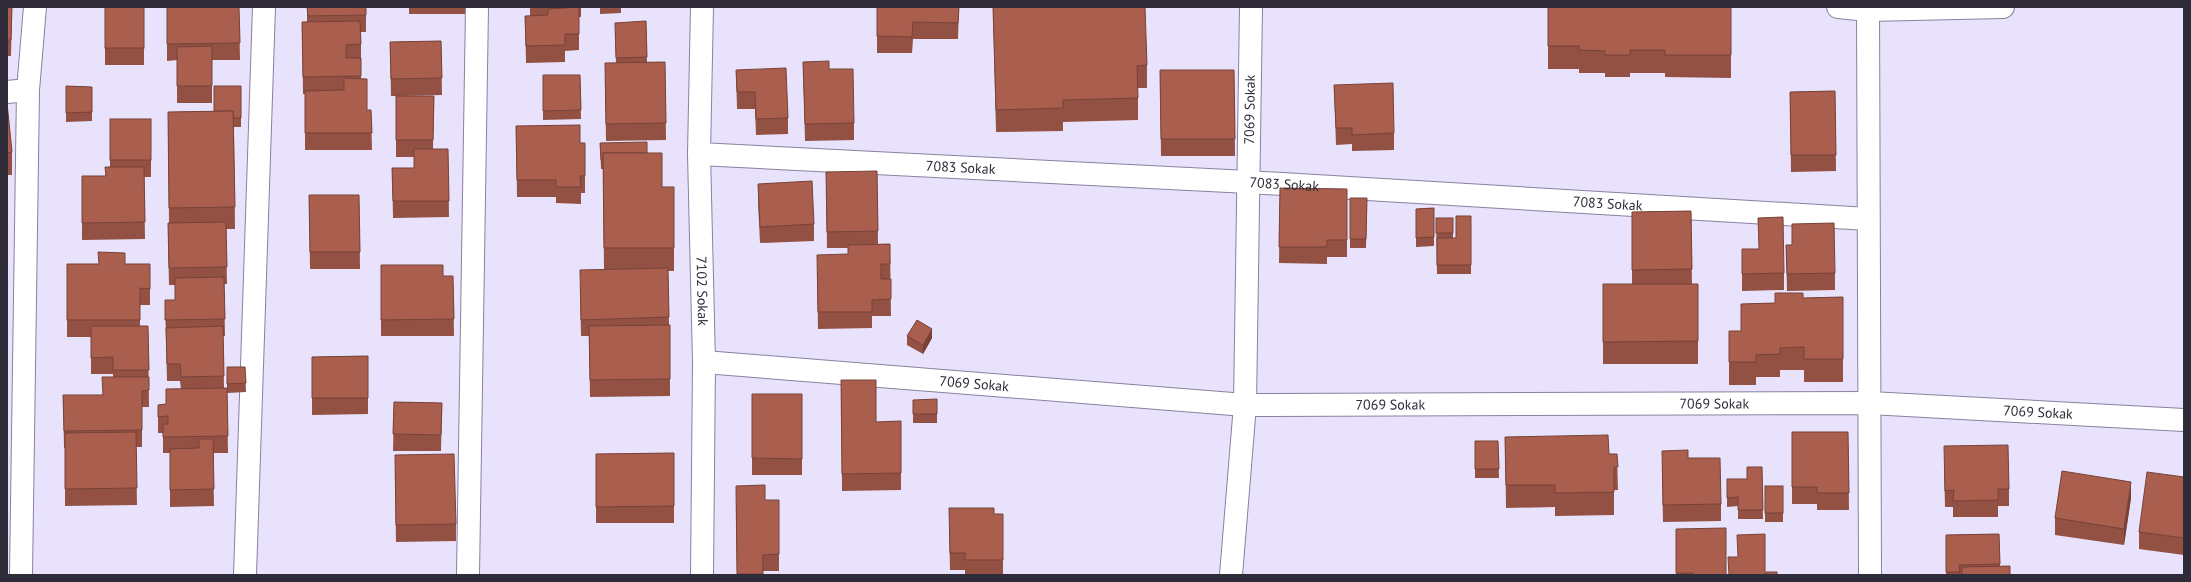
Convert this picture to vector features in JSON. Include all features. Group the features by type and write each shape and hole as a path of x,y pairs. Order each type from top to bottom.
{"street":[{"path":"21,575 17,91 35,7"},
{"path":"245,575 264,7"},
{"path":"468,575 477,7"},
{"name":"7102 Sokak","path":"702,7 699,154 704,362 702,575"},
{"name":"7069 Sokak","path":"1231,575 1245,405 1251,7"},
{"path":"1838,7 2003,7"},
{"path":"1868,8 1870,575"},
{"name":"7083 Sokak","path":"699,154 1248,182 1868,220"},
{"name":"7069 Sokak","path":"704,362 1245,405 1870,404 2184,420"}],"building":[{"path":"7,7 12,7 11,40 7,40"},
{"path":"105,7 144,7 144,48 105,48"},
{"path":"167,7 239,7 240,43 167,44"},
{"path":"307,7 366,7 366,15 308,16"},
{"path":"579,7 579,34 565,34 565,45 526,46 525,16 548,15 548,9"},
{"path":"877,7 959,7 958,23 913,22 912,37 877,36"},
{"path":"993,7 1145,7 1147,65 1137,66 1138,98 1063,100 1063,108 996,110"},
{"path":"1548,7 1731,7 1731,55 1665,55 1665,50 1630,50 1630,55 1605,55 1605,51 1579,50 1579,46 1548,46"},
{"path":"360,21 361,44 346,45 346,58 361,58 361,76 303,77 302,22"},
{"path":"646,21 647,57 616,58 615,23"},
{"path":"441,41 442,78 391,79 390,42"},
{"path":"212,46 212,86 177,86 177,47"},
{"path":"829,61 829,69 853,69 854,123 805,124 803,62"},
{"path":"665,62 666,123 606,124 605,63"},
{"path":"786,68 788,118 756,119 755,92 737,92 736,70"},
{"path":"1160,70 1234,70 1235,139 1161,139"},
{"path":"543,75 580,75 581,110 543,111"},
{"path":"344,78 367,79 367,110 371,110 372,133 305,133 305,91 344,90"},
{"path":"1393,83 1394,133 1352,135 1352,128 1336,128 1334,85"},
{"path":"66,86 92,87 92,112 66,113"},
{"path":"214,86 241,86 241,118 233,118 233,111 214,111"},
{"path":"1835,91 1836,155 1791,155 1790,92"},
{"path":"396,96 434,96 433,140 396,140"},
{"path":"7,103 12,152 7,153"},
{"path":"233,111 235,207 169,208 168,112"},
{"path":"110,119 151,119 151,160 110,160"},
{"path":"580,125 580,143 585,143 585,176 580,176 581,187 556,187 556,180 517,180 516,126"},
{"path":"647,142 647,153 603,153 603,160 601,160 600,143"},
{"path":"414,149 448,149 449,201 393,201 392,168 414,168"},
{"path":"603,153 662,153 662,187 674,187 674,248 604,248"},
{"path":"105,167 144,167 145,222 82,223 82,176 106,176"},
{"path":"877,171 878,231 827,232 826,172"},
{"path":"812,181 814,224 760,227 758,184"},
{"path":"1280,188 1347,189 1347,240 1327,240 1327,247 1279,247"},
{"path":"309,195 359,195 360,252 310,252"},
{"path":"1350,198 1367,198 1366,239 1350,239"},
{"path":"1434,208 1434,237 1416,238 1416,209"},
{"path":"1691,211 1692,269 1632,270 1632,212"},
{"path":"1456,216 1471,216 1471,265 1437,265 1437,238 1456,238"},
{"path":"1783,217 1784,273 1742,274 1742,249 1759,249 1758,218"},
{"path":"1436,218 1453,218 1453,233 1436,233"},
{"path":"226,222 227,267 169,268 168,223"},
{"path":"1834,223 1835,273 1787,274 1786,245 1792,245 1792,224"},
{"path":"890,244 890,264 881,264 881,279 891,279 891,299 872,300 872,312 818,312 817,255 848,254 848,245"},
{"path":"98,252 125,253 125,264 150,264 150,289 140,288 140,320 67,320 67,264 99,264"},
{"path":"381,265 443,265 443,276 453,276 454,319 381,320"},
{"path":"668,268 669,317 581,320 580,270"},
{"path":"224,277 225,319 165,320 165,300 175,300 175,278"},
{"path":"1603,284 1698,284 1698,341 1603,342"},
{"path":"1775,293 1803,293 1803,298 1843,297 1843,359 1804,359 1804,347 1780,348 1780,354 1756,355 1756,362 1729,362 1729,331 1741,331 1741,304 1775,303"},
{"path":"917,320 932,329 923,345 907,336"},
{"path":"670,325 670,379 590,380 589,326"},
{"path":"91,326 148,326 149,370 113,370 113,357 91,358"},
{"path":"223,326 224,376 181,377 180,364 167,364 166,328"},
{"path":"368,356 368,398 312,398 312,357"},
{"path":"227,367 245,367 246,383 227,384"},
{"path":"102,377 149,377 149,390 142,391 142,430 64,431 63,395 103,395"},
{"path":"841,380 876,380 876,422 901,421 901,473 842,474"},
{"path":"227,388 228,436 163,437 163,424 168,424 168,416 158,417 158,405 166,404 166,389"},
{"path":"752,394 802,394 802,459 752,458"},
{"path":"937,399 937,414 913,414 913,400"},
{"path":"394,402 442,403 441,435 393,434"},
{"path":"136,432 137,488 65,489 65,433"},
{"path":"1792,432 1848,432 1849,493 1817,493 1817,487 1792,487"},
{"path":"1608,435 1609,454 1617,454 1618,467 1614,467 1614,492 1555,493 1555,485 1506,485 1505,437"},
{"path":"199,439 213,439 214,489 170,490 170,449 199,448"},
{"path":"1475,441 1498,441 1499,469 1475,469"},
{"path":"2008,445 2009,489 1998,489 1998,500 1953,501 1954,490 1945,491 1944,446"},
{"path":"1688,450 1688,458 1720,458 1721,504 1663,505 1662,451"},
{"path":"674,453 674,506 596,507 596,454"},
{"path":"454,454 456,524 396,525 395,455"},
{"path":"1747,467 1762,467 1763,510 1738,510 1738,497 1727,498 1727,479 1747,479"},
{"path":"2062,471 2131,482 2124,529 2055,518"},
{"path":"2147,472 2184,477 2184,538 2139,532"},
{"path":"765,485 765,500 779,500 779,554 763,555 763,574 737,574 736,486"},
{"path":"1765,486 1783,486 1783,513 1765,513"},
{"path":"949,508 994,508 994,514 1003,514 1003,560 965,560 965,553 950,553"},
{"path":"1726,528 1726,575 1693,575 1693,573 1676,573 1676,529"},
{"path":"1765,534 1765,575 1729,575 1728,557 1738,557 1737,535"},
{"path":"1999,534 2000,564 1959,565 1960,572 1946,572 1946,535"},
{"path":"2010,566 2010,575 1962,575 1962,567"},
{"path":"1766,572 1777,572 1777,575 1766,575"}]}
